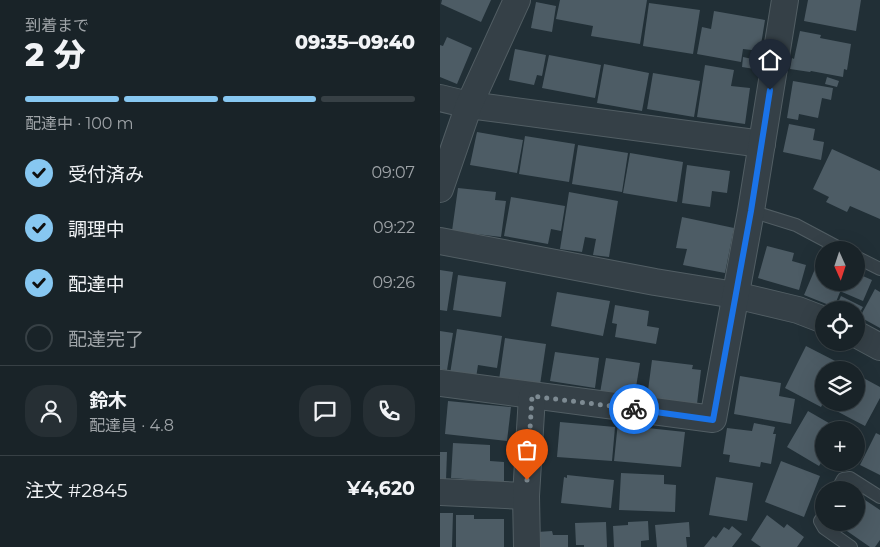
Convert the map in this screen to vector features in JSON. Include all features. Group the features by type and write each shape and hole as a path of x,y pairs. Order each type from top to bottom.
{"street":[{"path":"440,189 469,105 517,0"},
{"path":"440,383 713,420 751,211 784,0"},
{"path":"440,98 469,105 762,144"},
{"path":"440,241 655,282 735,295 798,310 815,317"},
{"path":"865,339 880,347"},
{"path":"526,547 526,496 532,396"},
{"path":"440,492 526,496"}],"lane":[{"path":"751,211 796,225 826,241"},
{"path":"865,262 880,269"},
{"path":"842,481 850,478 855,481"},
{"path":"865,488 880,497"},
{"path":"828,531 850,547"}],"building":[{"path":"442,0 491,0 481,22 441,4"},
{"path":"560,0 647,0 640,44 591,36 593,26 556,19"},
{"path":"808,0 861,0 856,31 804,21"},
{"path":"536,2 556,6 552,32 531,28"},
{"path":"649,3 700,10 693,54 643,46"},
{"path":"714,11 765,20 760,51 743,49 741,62 697,54 702,27 711,29"},
{"path":"800,31 821,35 820,38 851,44 847,70 844,69 843,77 790,69"},
{"path":"447,37 472,48 457,84 440,77 440,45 443,46"},
{"path":"515,49 546,55 542,76 537,75 534,85 509,80"},
{"path":"549,55 601,65 595,98 542,88"},
{"path":"743,57 762,61 761,70 742,67"},
{"path":"604,64 649,73 642,111 597,103"},
{"path":"705,65 734,70 731,86 750,88 745,124 697,117"},
{"path":"653,73 700,81 694,117 647,109"},
{"path":"827,77 839,81 837,87 825,84"},
{"path":"793,81 833,88 831,100 822,98 818,118 799,114 798,120 787,118"},
{"path":"789,124 815,129 813,140 824,142 821,160 783,152"},
{"path":"477,132 523,140 517,173 470,165"},
{"path":"525,136 575,144 569,182 519,174"},
{"path":"578,145 628,153 622,192 572,184"},
{"path":"832,149 880,171 880,219 850,206 847,212 826,202 829,197 813,189"},
{"path":"630,153 683,162 677,202 623,193"},
{"path":"687,165 730,171 727,193 712,191 710,207 682,203"},
{"path":"458,188 496,192 495,200 506,201 501,237 452,231"},
{"path":"569,192 618,201 609,257 593,255 596,239 585,237 582,252 560,249"},
{"path":"511,197 565,206 561,231 551,229 548,244 504,236"},
{"path":"682,217 734,228 725,273 683,265 687,249 676,248"},
{"path":"767,246 794,253 792,261 806,265 799,290 758,278"},
{"path":"815,269 815,291 840,291 836,301 819,301 804,295"},
{"path":"440,270 453,272 447,311 440,310"},
{"path":"458,275 506,282 501,317 453,310"},
{"path":"865,277 872,280 863,301 842,292 865,291"},
{"path":"875,289 880,292 880,328 865,320 865,308"},
{"path":"557,292 610,301 603,336 551,326"},
{"path":"841,296 851,301 839,301"},
{"path":"615,305 649,311 647,326 659,328 656,344 615,337 617,324 612,323"},
{"path":"457,329 502,336 497,368 478,365 476,378 450,374"},
{"path":"440,331 453,333 447,370 440,369"},
{"path":"505,338 546,344 540,385 499,380"},
{"path":"806,346 835,361 815,361 815,404 785,388"},
{"path":"555,352 599,358 595,388 550,381"},
{"path":"606,358 640,363 634,399 600,393"},
{"path":"652,360 693,365 692,369 701,370 697,404 647,398"},
{"path":"740,376 781,383 779,396 795,399 791,424 734,414"},
{"path":"865,379 880,387 880,398 865,426 865,421 856,421 836,411 865,411"},
{"path":"448,401 511,407 507,441 445,434"},
{"path":"808,411 825,421 815,421 815,464 787,447"},
{"path":"560,422 615,427 612,461 557,457"},
{"path":"618,422 638,424 638,427 685,432 681,467 614,461"},
{"path":"754,423 775,427 773,434 776,434 771,464 761,462 760,467 729,462 730,455 723,454 727,428 752,431"},
{"path":"876,433 880,435 880,475 865,468 865,455"},
{"path":"453,443 490,445 490,461 504,462 504,482 451,478"},
{"path":"440,452 447,452 446,481 440,480"},
{"path":"781,461 820,476 818,481 815,481 815,489 804,517 765,502"},
{"path":"621,473 664,475 664,484 676,485 675,512 619,510"},
{"path":"567,475 614,480 611,508 561,503 564,477 567,478"},
{"path":"716,477 753,483 747,521 709,515"},
{"path":"865,500 880,510 880,540 875,547 870,547 847,531 865,531"},
{"path":"440,513 453,513 452,547 440,547"},
{"path":"456,515 474,515 474,519 504,519 504,547 456,547"},
{"path":"767,515 784,528 787,524 804,537 797,547 761,547 751,540"},
{"path":"648,521 649,540 641,541 641,547 614,547 613,526 628,525 628,522"},
{"path":"606,522 607,547 576,545 575,523"},
{"path":"689,522 690,537 686,537 687,547 657,547 655,525"},
{"path":"732,526 742,534 732,547 704,547 713,536 716,538 724,527 729,530"},
{"path":"552,531 553,535 568,535 568,547 538,547 537,532"}],"way so far":[{"path":"527,480 532,396 634,409"}],"route":[{"path":"634,409 713,420 751,211 770,90"}]}
